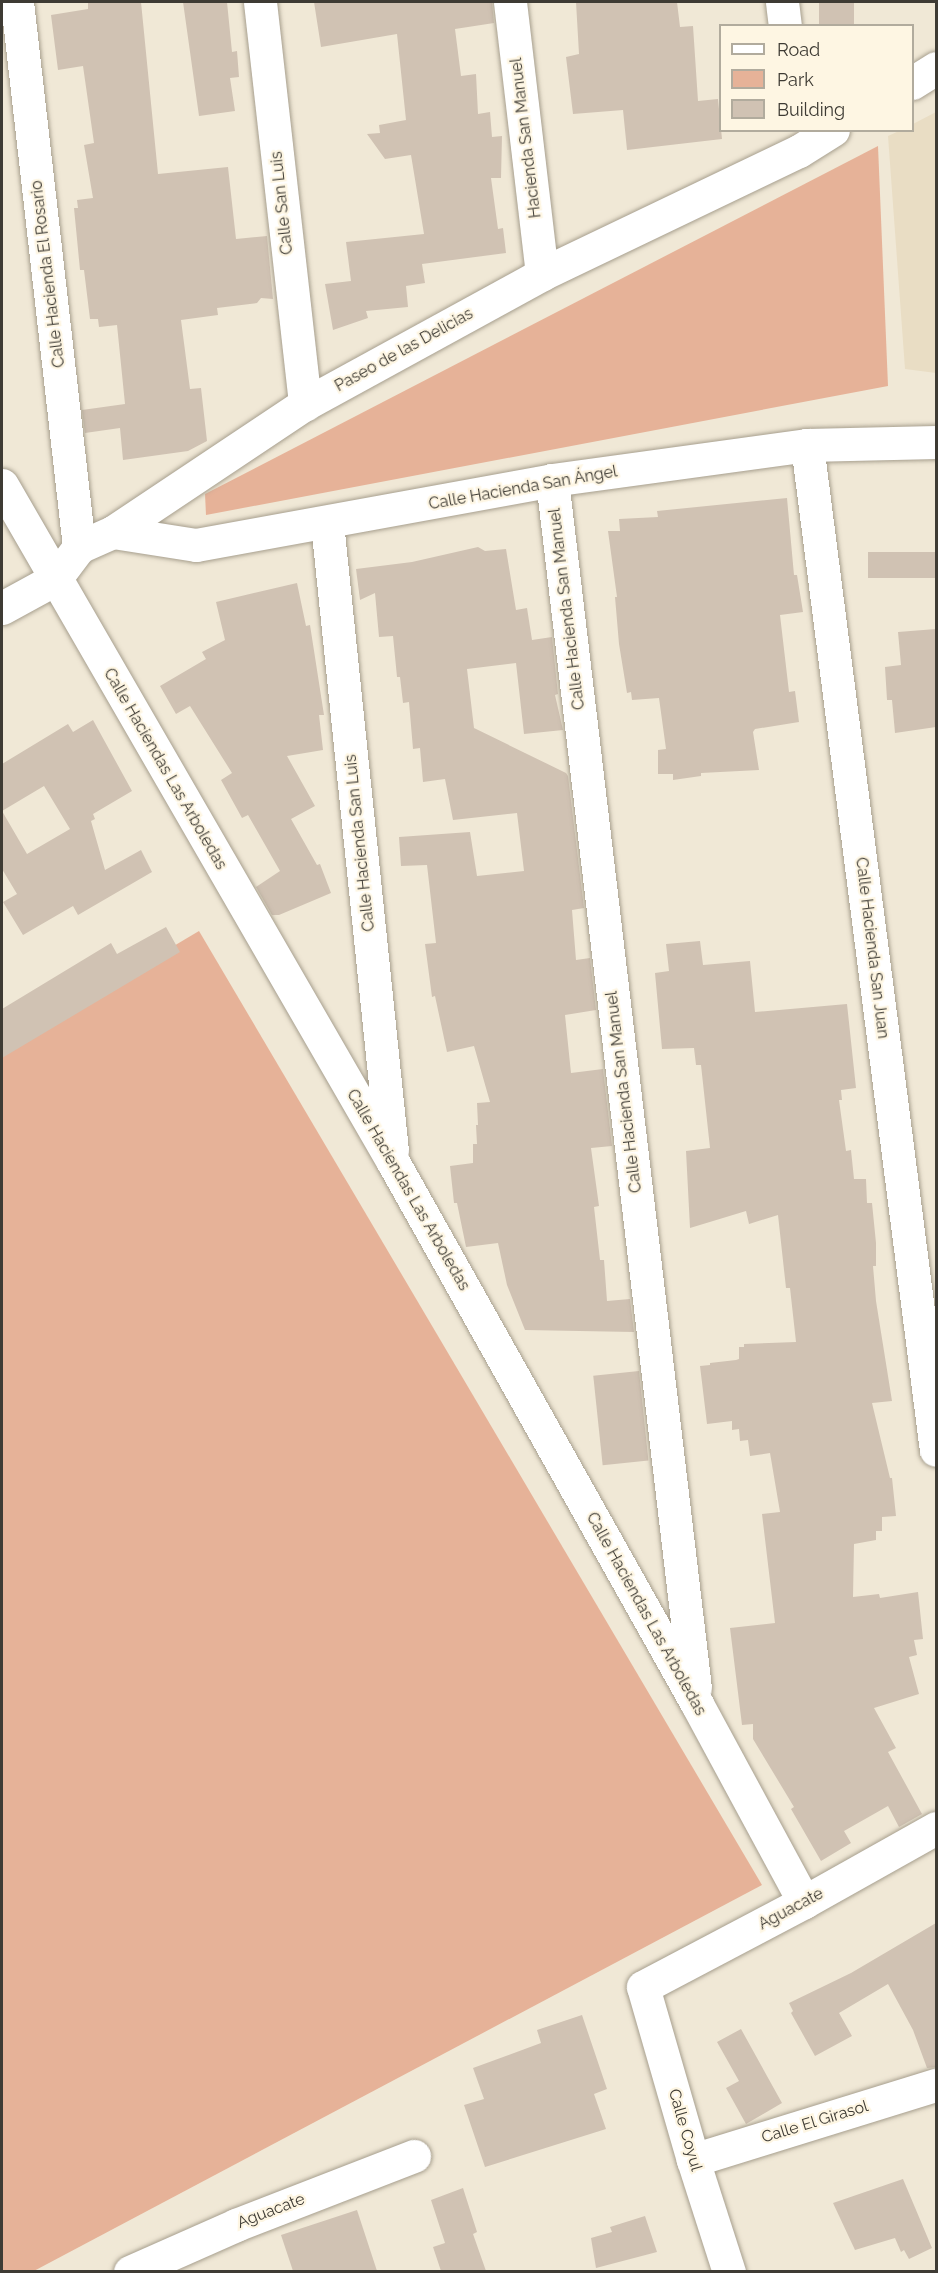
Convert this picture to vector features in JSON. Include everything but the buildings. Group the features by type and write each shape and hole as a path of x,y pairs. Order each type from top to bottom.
{"street":[{"name":"Calle Hacienda El Rosario","path":"16,2 79,547"},
{"name":"Calle San Luis","path":"260,2 305,404"},
{"name":"Hacienda San Manuel","path":"510,2 543,274"},
{"path":"782,2 784,24"},
{"path":"914,81 936,68"},
{"name":"Paseo de las Delicias","path":"2,608 55,579 79,547 113,532 305,404 543,274 798,141 827,132"},
{"name":"Calle Hacienda San Ángel","path":"113,532 196,545 327,523 552,480 807,446 936,442"},
{"name":"Calle Hacienda San Juan","path":"807,446 936,1449"},
{"name":"Calle Hacienda San Manuel","path":"552,480 697,1704"},
{"name":"Calle Haciendas Las Arboledas","path":"2,484 393,1162 697,1704 804,1902"},
{"name":"Calle Hacienda San Luis","path":"327,523 393,1162"},
{"name":"Aguacate","path":"643,1987 804,1902 936,1828"},
{"name":"Calle Coyul","path":"643,1987 693,2160 729,2271"},
{"name":"Calle El Girasol","path":"693,2160 936,2085"},
{"name":"Aguacate","path":"130,2271 236,2225 414,2156"}],"shaded area":[{"path":"936,112 936,373 905,369 888,136 897,132 914,132 914,123"}],"green space":[{"path":"878,146 888,386 206,515 205,494"},
{"path":"199,931 762,1885 32,2272 2,2271 2,1048"}]}
